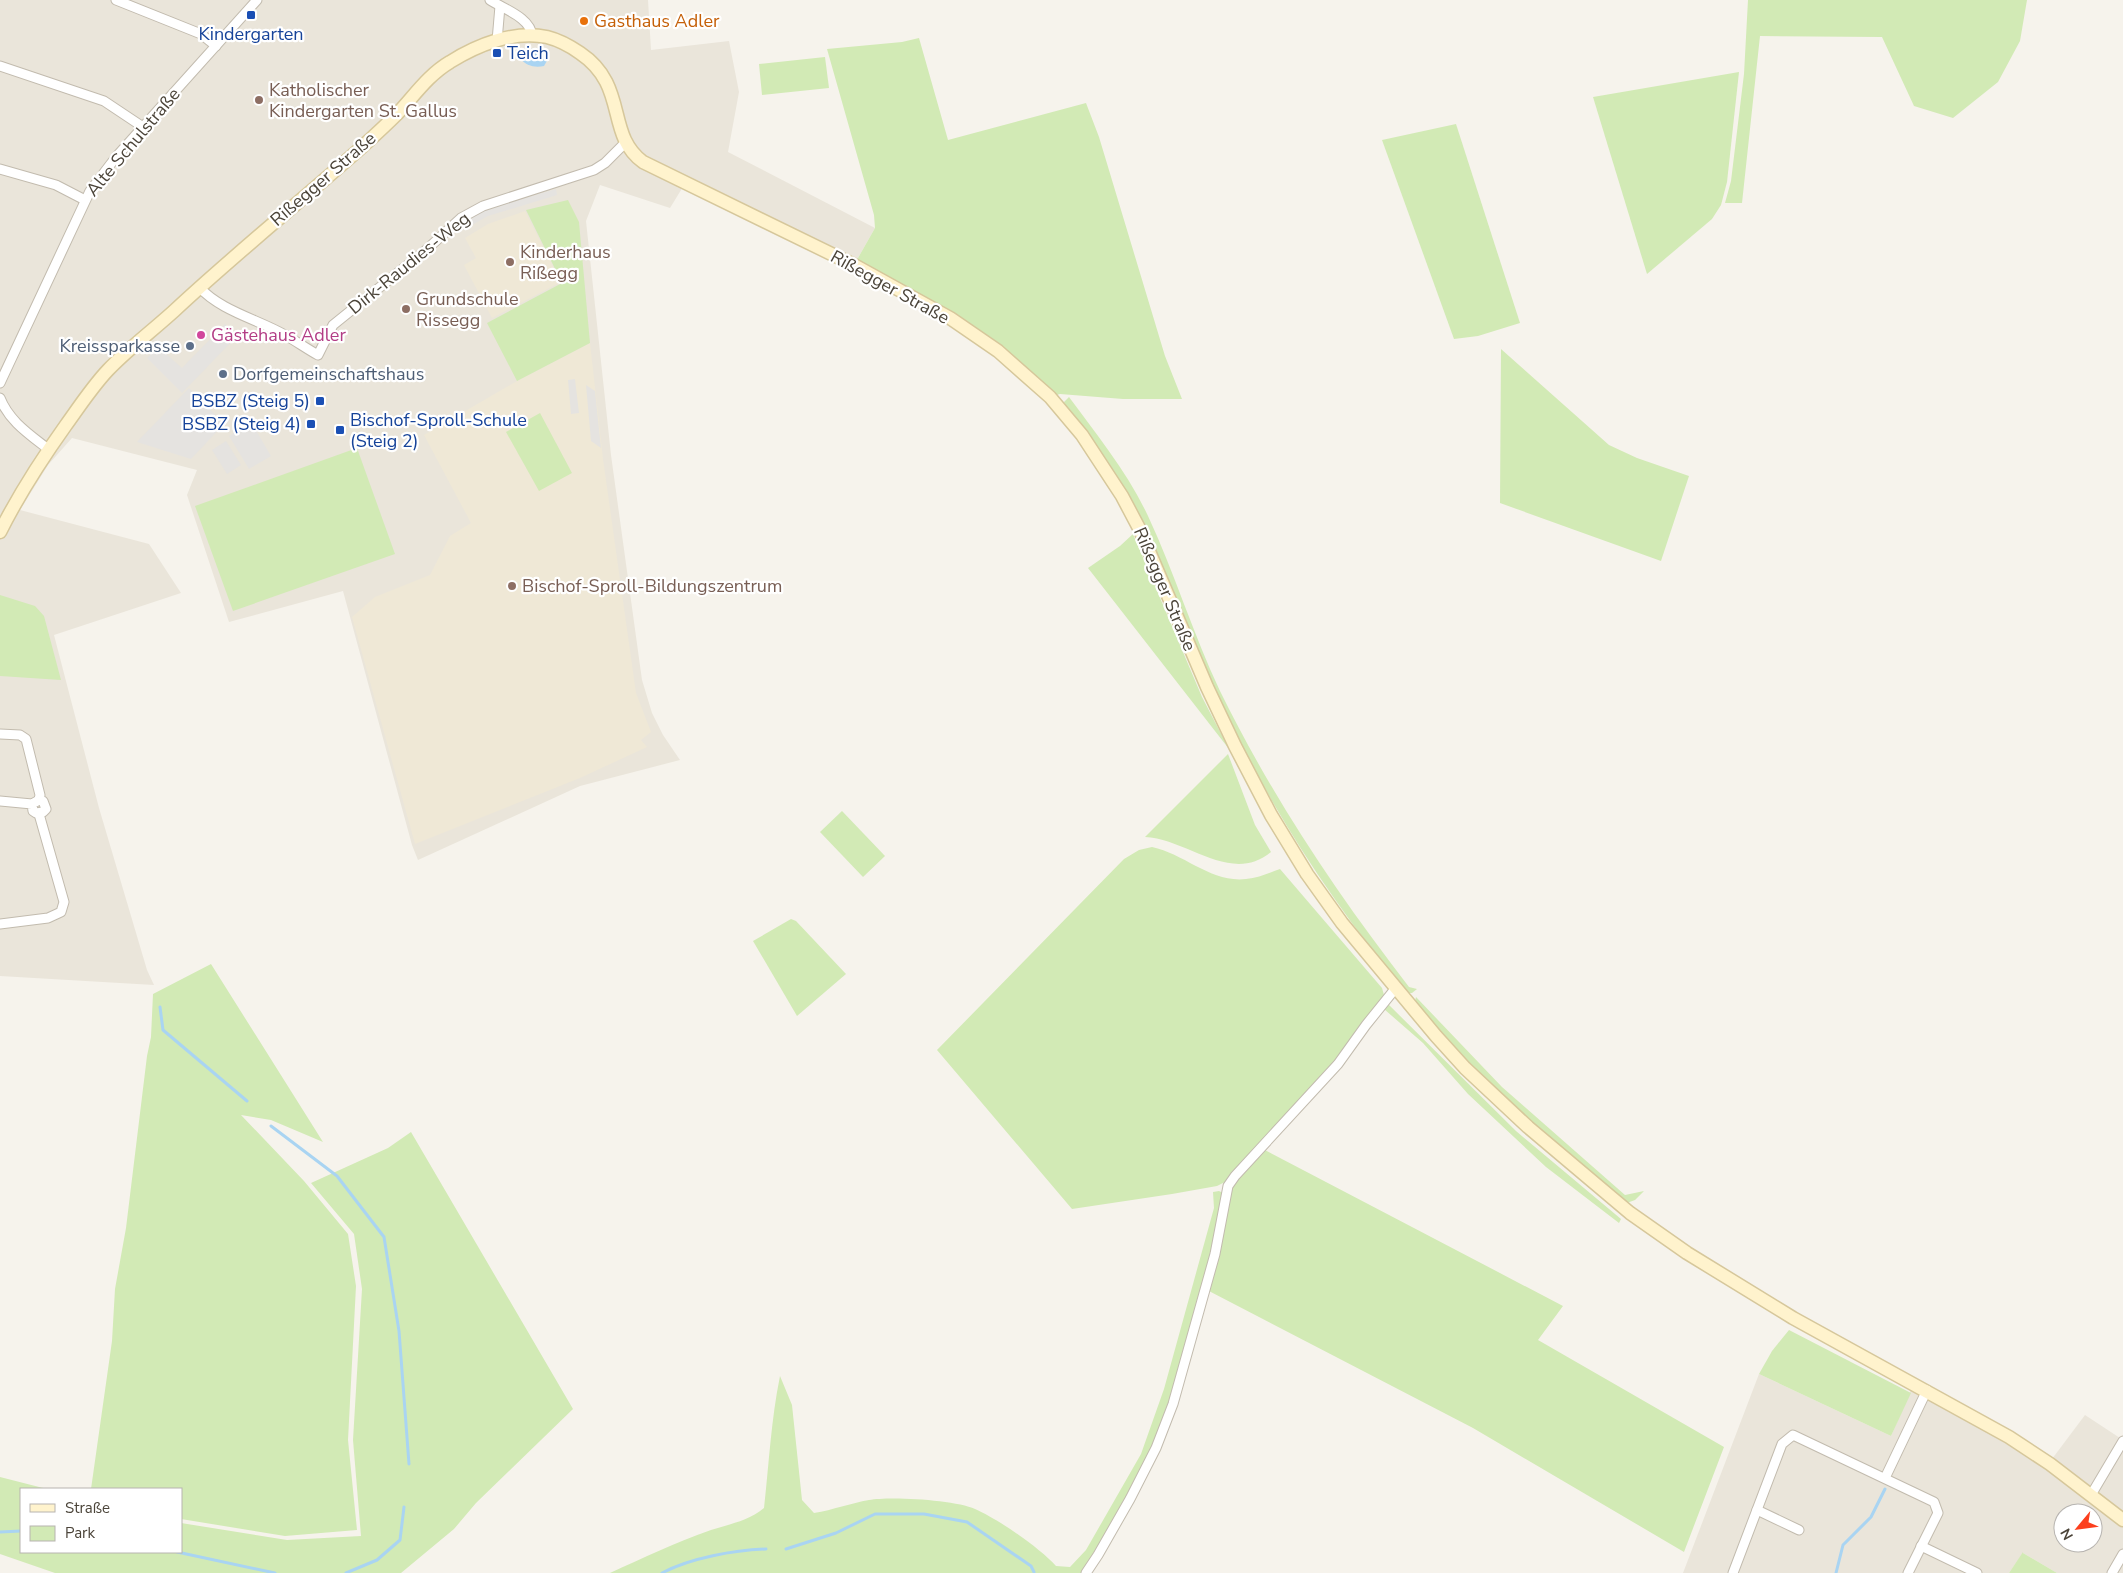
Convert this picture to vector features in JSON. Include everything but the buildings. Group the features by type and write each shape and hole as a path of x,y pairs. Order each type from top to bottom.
{"street":[{"path":"116,0 201,34 216,46"},
{"name":"Alte Schulstraße","path":"0,384 85,200 116,157 257,0"},
{"path":"490,0 527,23 532,29 532,36"},
{"path":"497,41 500,6"},
{"name":"Rißegger Straße","path":"0,532 16,499 48,449 108,370 199,287 363,146 396,115 433,75 461,55 497,41 532,36 547,37 571,47 601,71 611,90 625,142 636,157 854,265 950,318 998,351 1061,409 1102,464 1140,530 1235,746 1285,839 1342,923 1395,988 1465,1068 1528,1127 1630,1213 1687,1253 1793,1318 1927,1390 2009,1437 2050,1464 2123,1520"},
{"path":"0,66 104,101 143,127"},
{"name":"Dirk-Raudies-Weg","path":"199,287 207,296 218,303 284,334 318,355 333,325 426,250 461,218 483,206 594,170 605,163 625,142"},
{"path":"0,169 56,185 85,200"},
{"path":"0,398 14,421 48,449"},
{"path":"0,734 20,735 26,739 36,802 33,811 40,814 64,902 61,912 48,918 0,924"},
{"path":"0,801 36,802"},
{"path":"1086,1573 1130,1499 1156,1448 1169,1413 1215,1254 1228,1186 1338,1064 1395,988"},
{"path":"1885,1478 1927,1390"},
{"path":"1733,1573 1782,1444 1793,1435 1934,1502 1938,1513 1908,1573"},
{"path":"2091,1495 2123,1441"},
{"path":"1757,1510 1799,1530"},
{"path":"1921,1546 1977,1573"},
{"path":"2112,1573 2123,1554"}],"shaded area":[{"path":"0,0 648,0 651,50 729,41 739,92 728,152 875,228 854,265 689,177 670,208 600,185 586,221 611,455 642,680 652,713 663,735 680,760 580,786 418,860 412,845 343,591 229,622 187,495 197,470 72,438 48,465 20,510 149,544 181,593 54,635 99,808 147,970 154,985 0,976"},
{"path":"556,189 557,195 488,216 465,229 461,223 484,210"},
{"name":"Kinderhaus Rißegg","path":"525,211 561,282 492,318 464,265 476,258 465,238 488,224"},
{"path":"225,324 237,336 182,393 147,358 158,347 182,368"},
{"name":"Bischof-Sproll-Bildungszentrum","path":"590,343 603,459 636,693 651,732 641,740 647,747 580,778 415,844 352,617 375,597 430,575 450,536 471,523 424,435 517,381"},
{"path":"575,379 579,413 571,414 568,380"},
{"path":"586,385 595,391 601,448 591,441"},
{"path":"189,388 224,424 191,459 137,442"},
{"path":"251,422 271,456 249,469 229,436"},
{"path":"226,441 241,465 227,474 212,450"},
{"path":"1759,1374 1891,1436 1915,1380 2052,1459 2085,1415 2123,1440 2123,1573 2057,1573 2023,1553 2009,1573 1683,1573"}],"green space":[{"path":"1748,0 2027,0 2020,41 1998,82 1953,118 1914,106 1882,37 1760,36 1742,203 1725,203 1731,181 1744,74"},
{"path":"919,38 948,140 1086,103 1099,137 1165,356 1182,399 1123,399 1060,394 1050,397 998,351 854,265 875,228 874,215 827,49 902,42"},
{"path":"825,57 829,88 762,95 759,64"},
{"path":"1739,72 1727,182 1721,205 1712,219 1647,274 1593,97"},
{"path":"1456,124 1520,323 1478,336 1454,339 1382,140"},
{"path":"568,200 579,222 590,343 517,381 487,323 562,283 526,210"},
{"path":"1501,349 1609,445 1637,458 1689,476 1661,561 1500,503"},
{"path":"1069,397 1112,455 1140,500 1158,538 1210,669 1261,769 1307,844 1356,916 1409,987 1417,989 1412,993 1408,993 1350,921 1298,845 1230,724 1199,657 1173,593 1155,559 1065,408 1064,402"},
{"path":"540,413 572,473 539,491 506,432"},
{"path":"357,448 395,554 233,611 195,506"},
{"path":"1133,534 1202,697 1229,749 1088,568 1120,546"},
{"path":"0,595 35,606 44,616 61,680 0,676"},
{"path":"1228,754 1255,825 1271,852 1256,861 1240,864 1209,858 1177,845 1145,837"},
{"path":"842,811 885,856 863,877 820,832"},
{"path":"1152,847 1221,877 1233,879 1255,878 1280,869 1382,988 1384,995 1334,1065 1227,1181 1217,1186 1072,1209 937,1050 1124,859 1139,850"},
{"path":"791,919 796,921 846,974 797,1016 753,941"},
{"path":"211,964 323,1142 271,1120 241,1115 304,1181 348,1234 356,1286 348,1440 357,1530 285,1536 182,1519 182,1488 91,1488 112,1341 115,1289 126,1228 147,1056 151,1037 153,994"},
{"path":"1416,997 1502,1087 1625,1195 1644,1191 1635,1200 1624,1204 1490,1087 1447,1041 1415,1001"},
{"path":"1387,1003 1516,1131 1621,1219 1619,1223 1546,1167 1468,1094 1423,1043 1384,1009"},
{"path":"411,1132 573,1409 476,1503 454,1529 401,1573 55,1573 0,1554 0,1477 43,1488 20,1488 20,1553 182,1553 182,1523 287,1540 361,1536 353,1440 362,1289 354,1234 311,1183 388,1148"},
{"path":"1263,1149 1563,1306 1538,1340 1724,1447 1684,1552 1473,1428 1207,1290 1231,1188 1236,1179"},
{"path":"1219,1191 1223,1193 1211,1253 1170,1402 1152,1451 1125,1502 1081,1573 610,1573 685,1540 745,1519 764,1508 772,1426 780,1376 792,1405 802,1500 814,1513 862,1501 892,1498 954,1503 975,1509 1018,1534 1056,1566 1070,1567 1086,1550 1141,1454 1164,1389 1214,1208 1213,1192"},
{"path":"1789,1330 1911,1393 1891,1436 1759,1374 1772,1351"},
{"path":"2023,1553 2057,1573 2009,1573"}],"water":[{"path":"541,48 548,52 548,59 544,66 531,66 520,58 521,54 530,49"}],"waterway":[{"path":"160,1007 163,1030 247,1101"},
{"path":"271,1126 337,1176 384,1237 399,1331 409,1464"},
{"path":"1836,1573 1843,1545 1871,1517 1885,1489"},
{"path":"346,1573 377,1560 400,1540 404,1507"},
{"path":"786,1549 836,1533 875,1514 924,1514 967,1522 1031,1566 1034,1572"},
{"path":"0,1532 20,1531"},
{"path":"662,1573 699,1559 741,1551 766,1549"},
{"path":"182,1553 275,1573"}],"place":[{"name":"Kindergarten","path":"251,15"},
{"name":"Gasthaus Adler","path":"584,21"},
{"name":"Teich","path":"497,53"},
{"name":"Katholischer Kindergarten St. Gallus","path":"259,100"},
{"name":"Kinderhaus Rißegg","path":"510,262"},
{"name":"Grundschule Rissegg","path":"406,309"},
{"name":"Gästehaus Adler","path":"201,335"},
{"name":"Kreissparkasse","path":"190,346"},
{"name":"Dorfgemeinschaftshaus","path":"223,374"},
{"name":"BSBZ (Steig 5)","path":"320,401"},
{"name":"BSBZ (Steig 4)","path":"311,424"},
{"name":"Bischof-Sproll-Schule (Steig 2)","path":"340,430"},
{"name":"Bischof-Sproll-Bildungszentrum","path":"512,586"}]}
